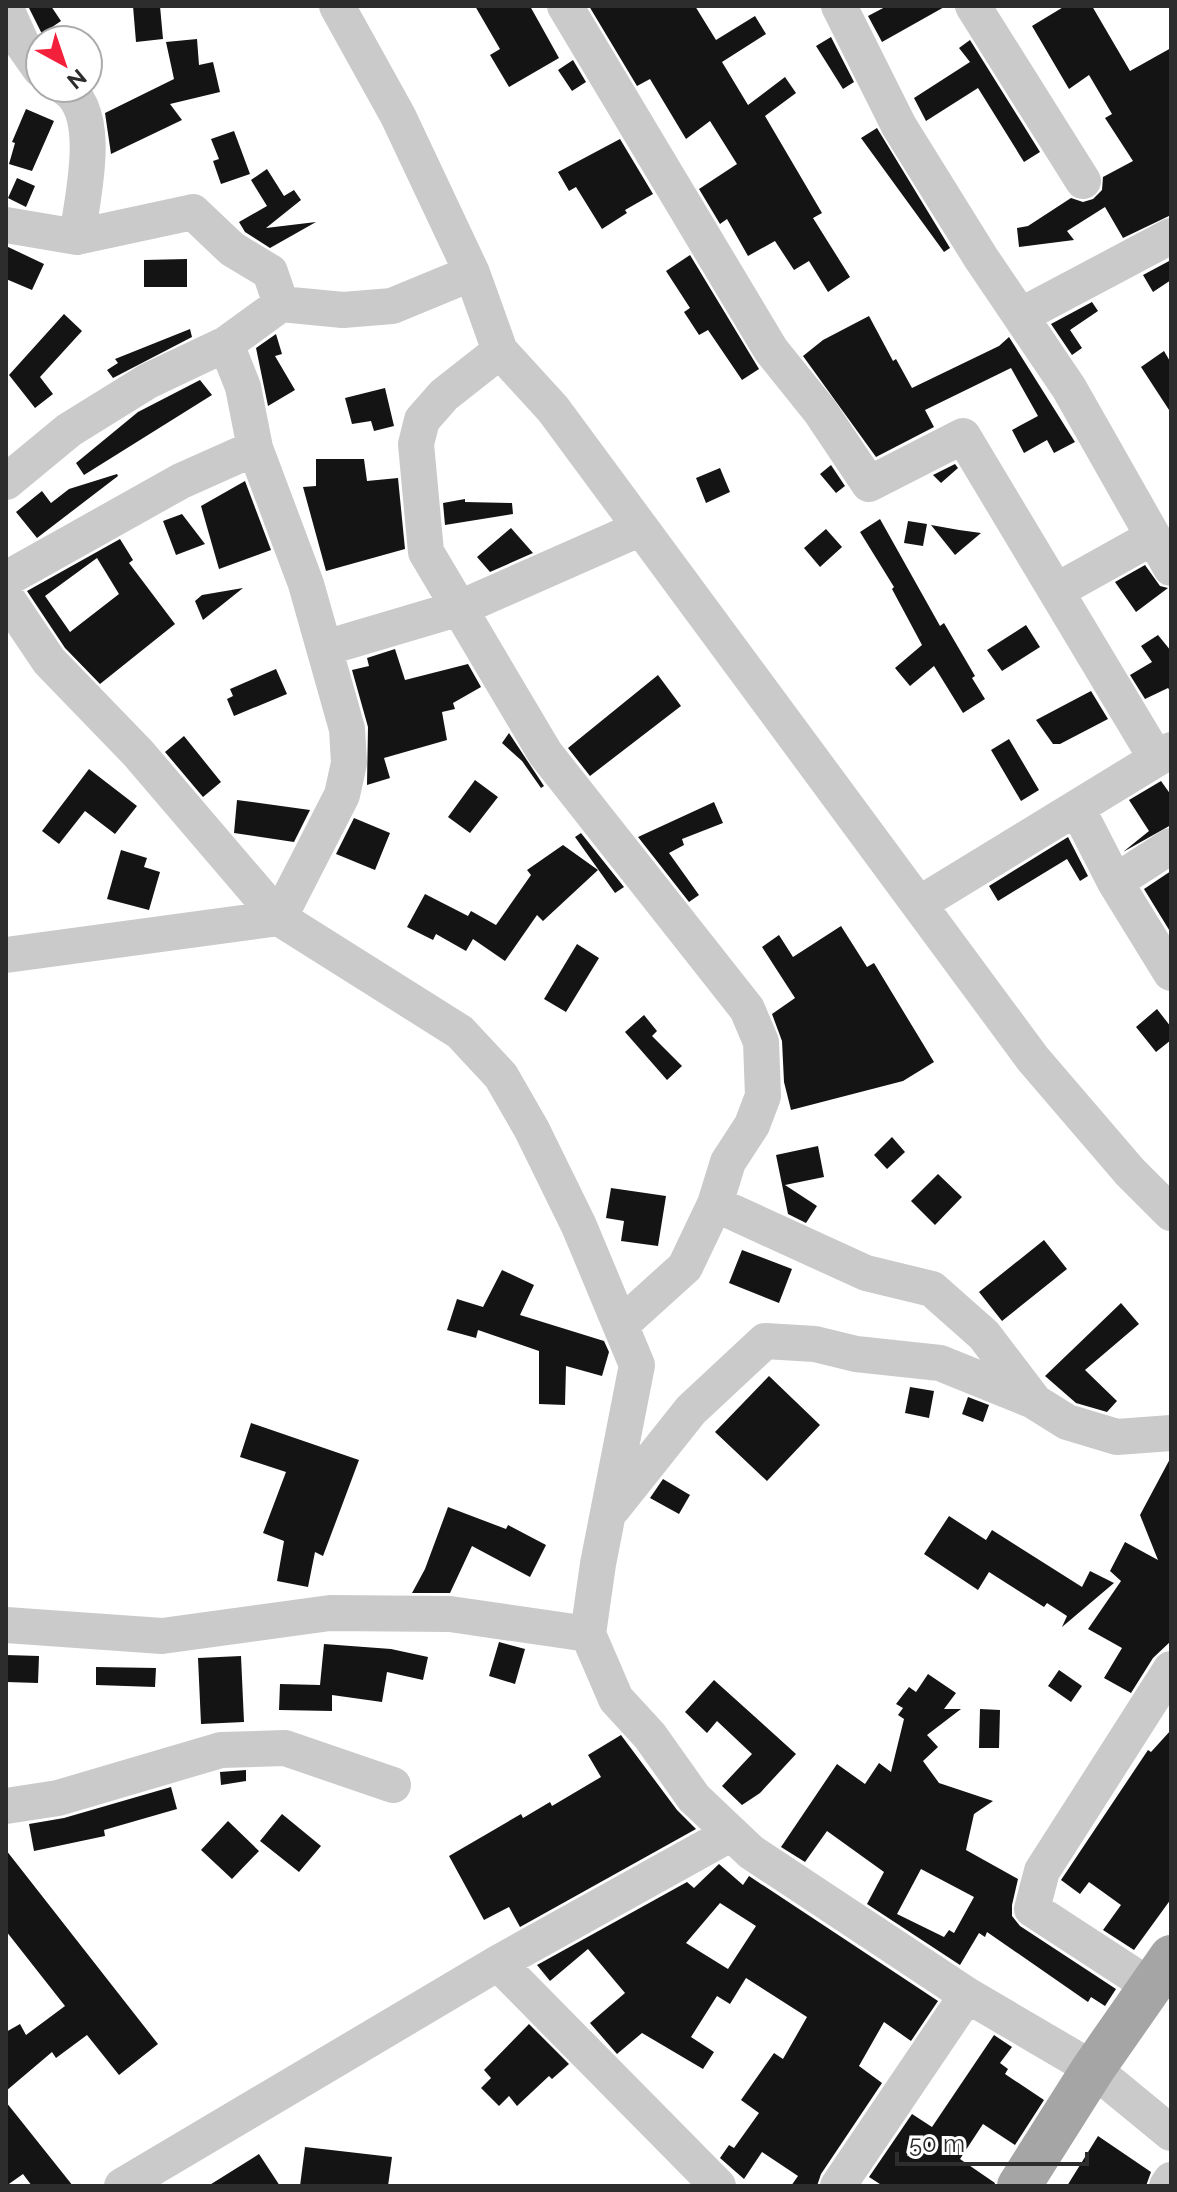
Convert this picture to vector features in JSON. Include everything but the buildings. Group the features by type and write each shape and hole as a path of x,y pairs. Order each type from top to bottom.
{"main road":[{"path":"1019,2186 1093,2069 1161,1972"}],"street":[{"path":"337,6 398,116 472,273 500,351 553,409 809,756 879,845 1033,1059 1130,1172 1171,1213"},
{"path":"565,6 771,350 820,411 869,484 963,436 1163,754 919,904"},
{"path":"839,6 899,126 981,258 1076,400 1162,552 1058,590"},
{"path":"973,6 1083,181"},
{"path":"6,9 24,46"},
{"path":"77,237 86,171 86,117 80,104"},
{"path":"6,225 77,237 193,212 232,249 270,272 281,304"},
{"path":"1022,315 1171,236"},
{"path":"6,482 69,430 106,406 160,375 226,344 281,304 343,310 392,306 472,273"},
{"path":"226,344 243,387 255,448 292,539 347,729 349,763 342,795 330,824 279,918"},
{"path":"500,351 444,395 422,420 416,444 426,552 545,753 747,1009 761,1042 763,1096 752,1125 728,1162 715,1204 685,1267 622,1324"},
{"path":"6,579 181,481 255,448"},
{"path":"325,648 460,608 641,528"},
{"path":"6,597 49,661 138,753 279,918 460,1032 501,1076 532,1130 622,1324 637,1365 611,1511 598,1564 588,1634 616,1699 650,1736 694,1798 730,1834 967,1995 1093,2069 1171,2133"},
{"path":"1077,808 1115,882 1171,973"},
{"path":"1115,882 1171,846"},
{"path":"6,955 279,918"},
{"path":"715,1204 866,1273 932,1289 984,1335 1035,1402"},
{"path":"611,1511 691,1410 765,1341 815,1344 856,1354 940,1363 1035,1402 1067,1422 1117,1437 1171,1433"},
{"path":"6,1625 162,1636 330,1613 450,1614 588,1634"},
{"path":"1161,1972 1032,1909 1042,1871 1171,1669"},
{"path":"6,1806 58,1798 221,1750 285,1748 393,1785"},
{"path":"122,2186 498,1963 730,1834"},
{"path":"498,1963 718,2186"},
{"path":"838,2186 967,1995"},
{"path":"1167,2186 1171,2180"}]}
